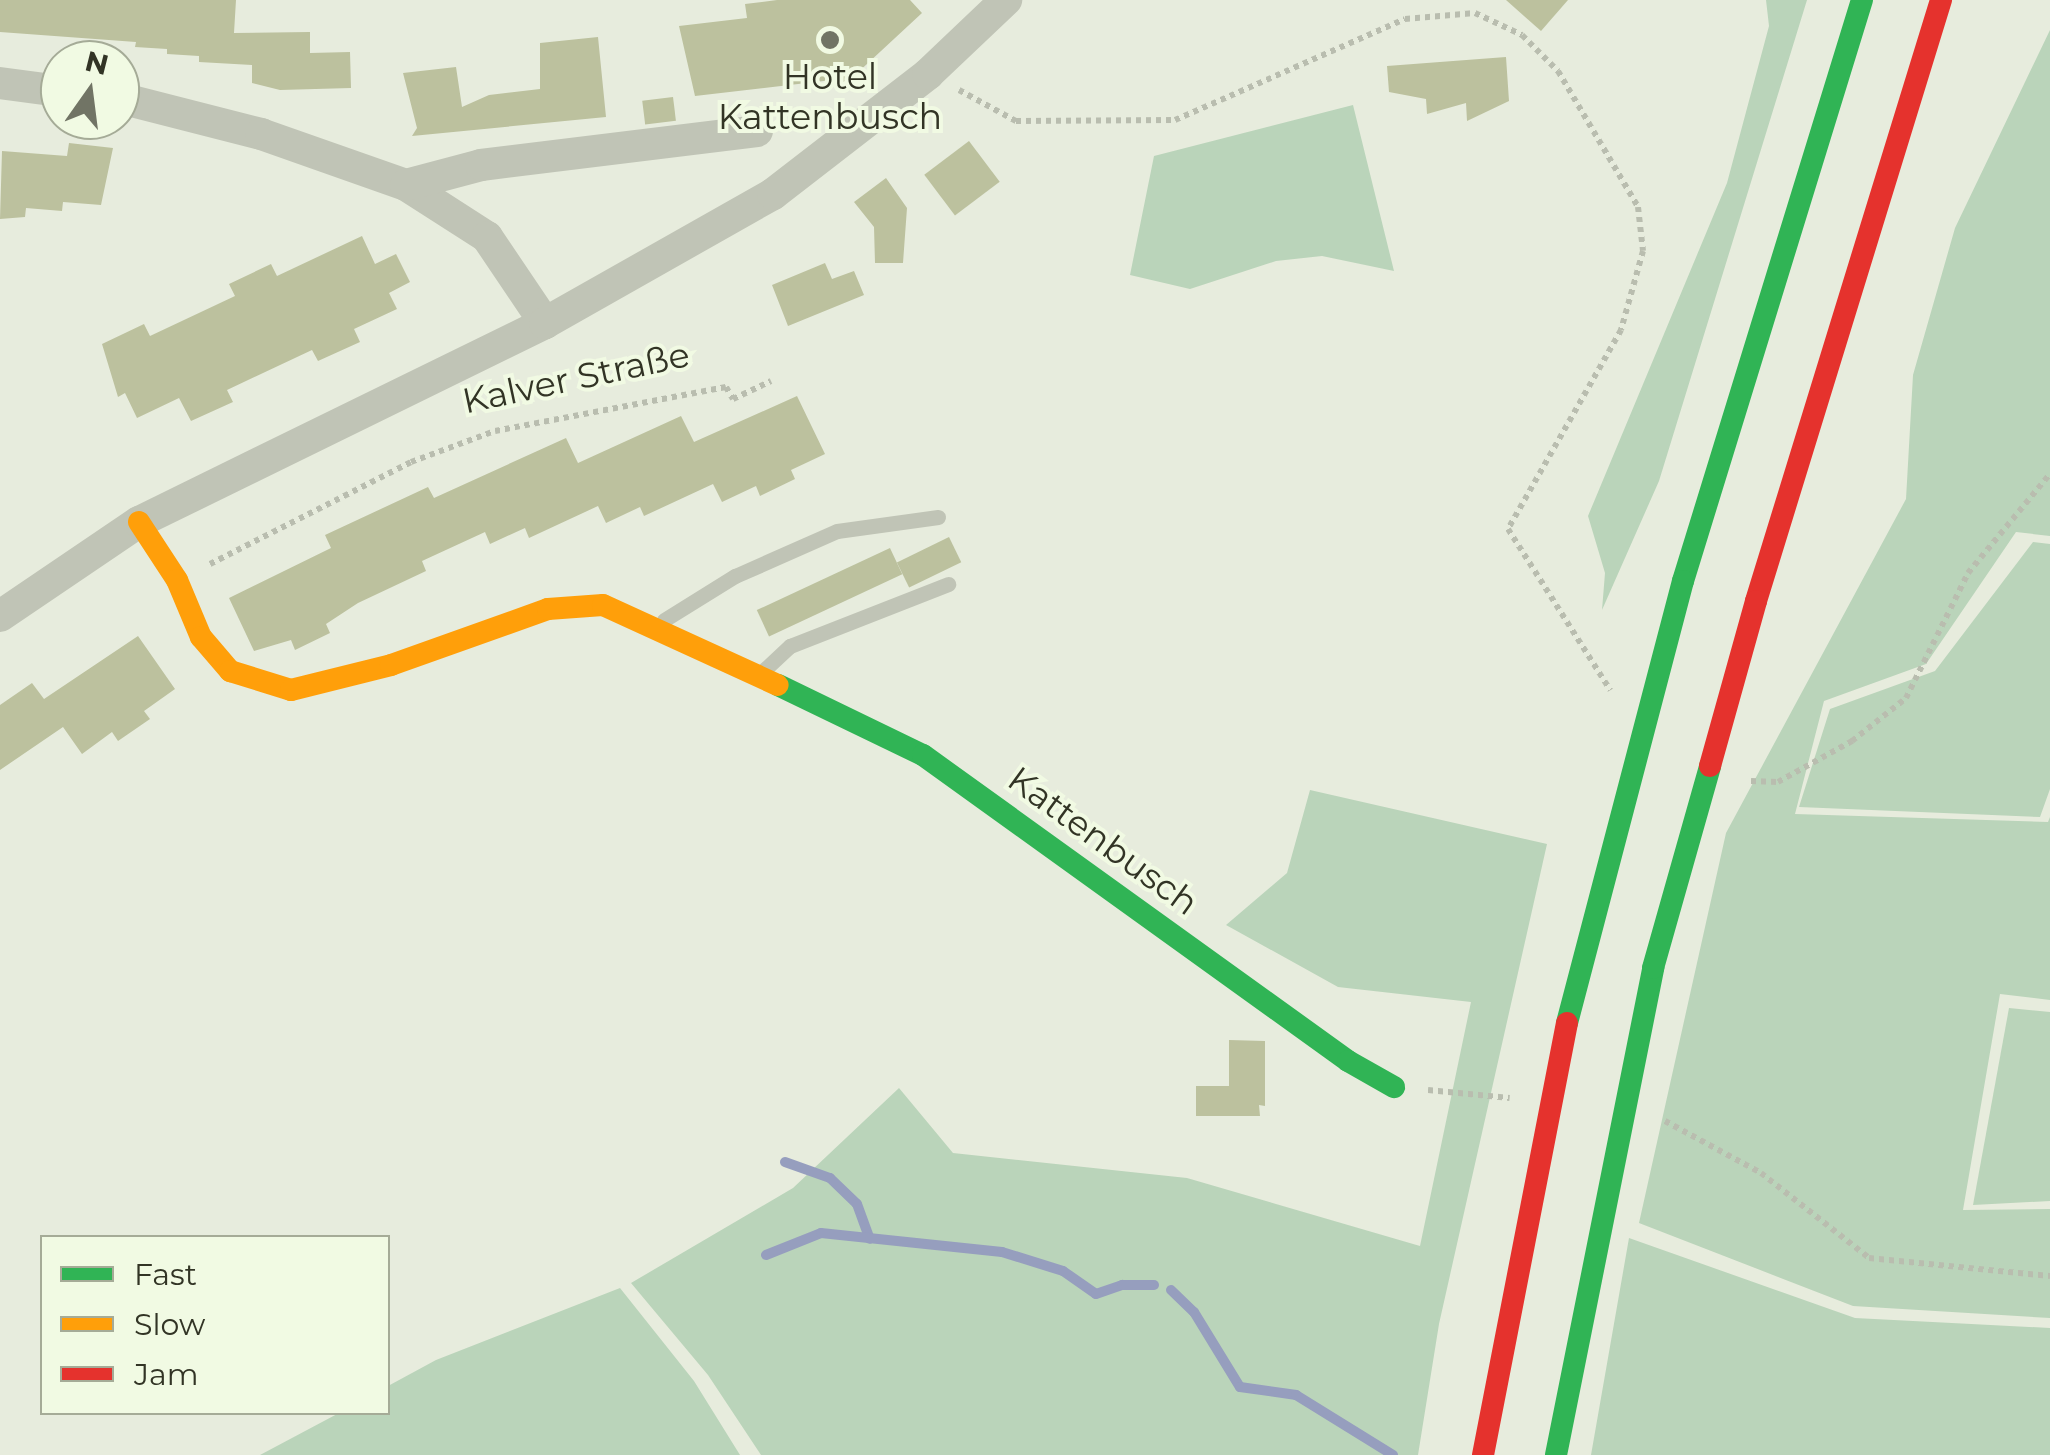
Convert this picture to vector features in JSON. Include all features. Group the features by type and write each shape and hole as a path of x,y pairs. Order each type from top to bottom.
{"main road":[{"path":"1483,1455 1580,958 1683,581 1862,0"},
{"path":"1556,1455 1653,968 1756,601 1941,0"},
{"name":"Kattenbusch","path":"139,522 177,580 201,637 230,671 291,690 391,665 548,609 603,605 656,625 923,755 1348,1061 1394,1086"}],"street":[{"name":"Kalver Straße","path":"0,616 139,522 545,323 773,194 928,74 1006,0"},
{"path":"0,83 40,88"},
{"path":"140,103 262,134 406,185 487,237 545,323"},
{"path":"406,185 482,164 756,131"}],"lane":[{"path":"656,625 735,576 837,531 938,516"},
{"path":"757,677 790,646 948,584"}],"path":[{"path":"928,74 1016,121 1175,120 1405,19 1475,13 1522,35 1558,71 1638,207 1643,251 1621,330 1508,530 1613,695"},
{"name":"Kalver Straße","path":"177,580 411,462 495,430 726,387 733,399 771,380"},
{"path":"1743,780 1778,782 1852,741 1906,698 1968,573 2050,474"},
{"path":"1394,1086 1528,1099"},
{"path":"1660,1119 1761,1173 1869,1258 2050,1276"}],"green space":[{"path":"1766,0 1807,0 1659,481 1602,610 1605,573 1588,516 1727,183 1769,26"},
{"path":"2050,30 2050,536 2016,532 1926,664 1824,701 1795,814 2048,822 2050,817 2050,1000 2000,994 1963,1210 2050,1209 2050,1318 1853,1306 1639,1223 1726,833 1906,499 1913,375 1955,228"},
{"path":"1353,105 1394,271 1322,256 1276,261 1190,289 1130,275 1154,156"},
{"path":"2033,542 2050,544 2050,789 2040,817 1799,807 1830,709 1935,671"},
{"path":"1310,790 1547,844 1439,1324 1418,1455 761,1455 708,1375 631,1283 793,1188 899,1088 953,1153 1187,1178 1420,1246 1471,1002 1338,987 1226,925 1287,873"},
{"path":"2009,1008 2050,1012 2050,1201 1973,1205"},
{"path":"1629,1238 1855,1318 2050,1328 2050,1455 1591,1455"},
{"path":"620,1288 694,1381 740,1455 260,1455 335,1415 390,1415 390,1385 436,1360"}],"building":[{"path":"0,0 236,0 234,33 310,32 310,53 350,52 351,88 280,90 252,83 252,65 199,62 199,56 140,47 140,40 0,32"},
{"path":"777,0 910,0 922,13 840,89 832,80 695,96 679,26 747,18 745,4"},
{"path":"1506,0 1568,0 1541,31"},
{"path":"598,37 606,117 412,136 417,128 403,73 456,67 462,107 489,95 540,89 540,43"},
{"path":"1506,57 1509,101 1467,121 1466,103 1427,114 1426,99 1389,92 1387,66"},
{"path":"673,97 676,121 645,125 642,101"},
{"path":"969,141 1000,182 955,215 924,175"},
{"path":"69,143 113,148 101,205 63,202 62,211 26,208 25,217 0,219 2,151 67,156"},
{"path":"886,178 907,208 903,263 875,263 874,227 854,202"},
{"path":"362,236 375,264 396,254 410,282 389,293 397,309 354,329 360,342 318,361 312,350 227,390 233,402 191,421 179,398 137,418 125,393 118,397 102,344 144,324 150,336 235,296 229,284 271,264 277,276"},
{"path":"825,263 832,279 854,271 864,295 788,326 772,285"},
{"path":"797,396 825,454 791,470 795,479 760,496 756,486 722,502 713,484 644,516 640,507 606,523 598,506 529,538 525,528 490,544 485,532 422,561 426,571 358,603 326,624 330,633 295,650 291,640 254,651 229,598 331,548 325,535 428,487 434,498 566,438 578,463 681,416 694,442"},
{"path":"949,537 961,562 909,588 897,562"},
{"path":"890,548 902,574 769,636 757,610"},
{"path":"138,636 175,689 144,711 150,719 118,741 112,732 82,754 63,727 0,770 0,705 32,683 44,699"},
{"path":"1229,1040 1265,1041 1265,1106 1259,1105 1260,1116 1196,1116 1196,1086 1229,1086"}],"waterway":[{"path":"785,1162 830,1178 857,1204 870,1239"},
{"path":"766,1255 821,1233 1002,1252 1063,1271 1096,1294 1122,1285 1154,1285"},
{"path":"1171,1290 1194,1312 1240,1387 1296,1395 1393,1455"}],"traffic: fast":[{"path":"1683,581 1862,0"},
{"path":"1567,1023 1683,581"},
{"path":"778,685 923,755 1348,1061 1394,1087"},
{"path":"1556,1455 1653,968 1710,766"}],"traffic: slow":[{"path":"139,522 177,580 201,637 230,671 291,690 391,665 548,609 603,605 778,685"}],"traffic: jam":[{"path":"1756,601 1941,0"},
{"path":"1710,766 1756,601"},
{"path":"1483,1455 1567,1023"}],"place":[{"name":"Hotel Kattenbusch","path":"830,40"}]}
